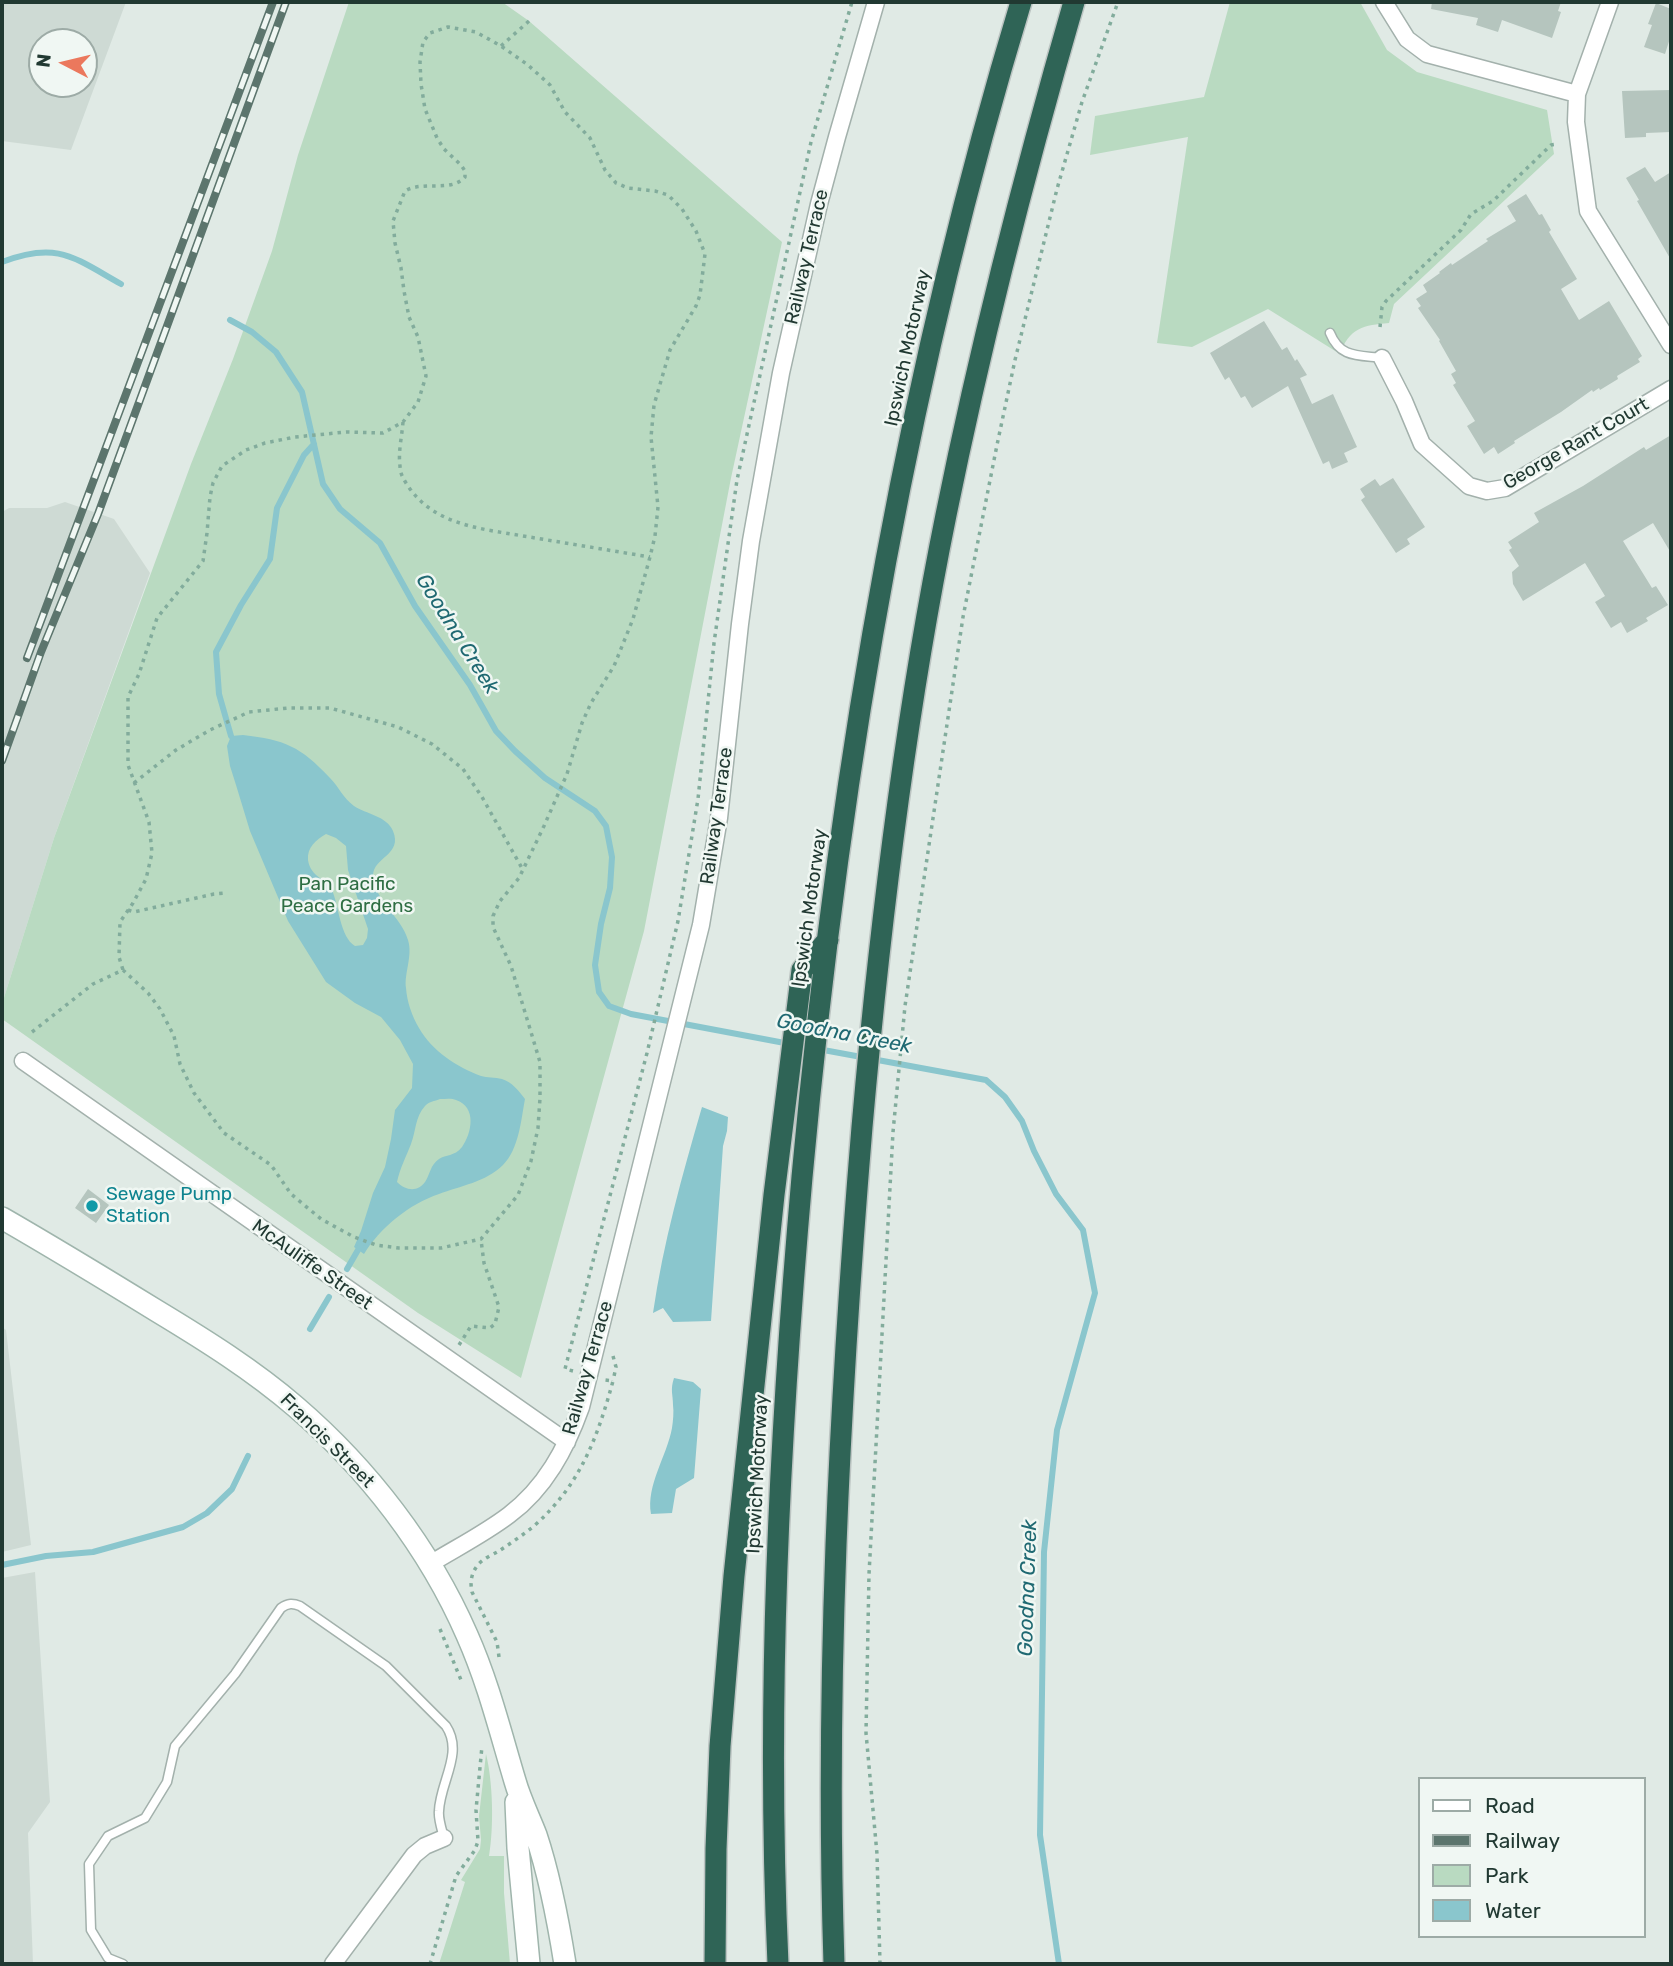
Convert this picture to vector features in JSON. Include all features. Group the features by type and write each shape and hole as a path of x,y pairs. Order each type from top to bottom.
{"highway":[{"name":"Ipswich Motorway","path":"778,1964 773,1775 779,1501 786,1374 820,998 858,721 894,519 954,246 1021,2"},
{"path":"834,1964 831,1723 835,1566 847,1319 873,1003 904,759 946,517 975,377 1008,239 1074,2"},
{"path":"715,1964 716,1849 724,1693 785,1107 802,970 828,940"}],"main road":[{"name":"Francis Street","path":"2,1218 244,1366 314,1424 356,1466 393,1511 430,1564 457,1613 486,1682 515,1782 547,1871 565,1964"},
{"name":"Francis Street","path":"515,1782 529,1964"}],"street":[{"name":"Railway Terrace","path":"430,1564 517,1508 545,1478 567,1443 581,1408 701,925 719,818 740,624 764,461 813,229 876,2"},
{"path":"1384,2 1407,39 1427,54 1577,94"},
{"path":"1609,2 1577,94 1576,122 1588,211 1671,345"},
{"name":"George Rant Court","path":"1381,358 1404,401 1422,444 1469,486 1487,491 1505,488 1671,389"},
{"name":"McAuliffe Street","path":"23,1061 567,1443"},
{"path":"333,1964 414,1855 425,1846 444,1838"}],"lane":[{"path":"1330,333 1334,343 1346,353 1381,358"},
{"path":"123,1964 108,1958 91,1930 89,1864 108,1836 145,1818 167,1782 175,1745 290,1603 300,1606 386,1666 446,1726 454,1751 439,1812 444,1838"}],"path":[{"path":"880,1964 877,1854 866,1733 869,1574 893,1132 905,1006 963,617 997,445 1057,189 1082,102 1118,2"},
{"path":"501,46 528,21"},
{"path":"455,27 477,32 528,65 550,85 565,112 590,138 605,170 616,183 628,188 668,195 682,209 696,231 705,254 700,295 670,350 654,405 652,437 658,507 650,557 634,619 621,650 582,723 557,799 523,870 500,901 492,921 511,966 540,1062 538,1128 531,1161 518,1195 481,1239 441,1248 376,1245 354,1237 321,1219 291,1194 271,1165 224,1133 194,1093 180,1064 174,1036 160,1009 148,993 123,970 119,957 120,922 146,879 152,853 149,822 128,765 128,697 139,674 157,618 203,561 210,497 217,474 222,466 246,450 265,443 346,432 383,433 403,422 418,402 426,376 418,337 409,317 393,221 408,189 454,184 463,179 465,174 441,145 425,109 420,73 423,41 430,33 455,27"},
{"path":"1380,327 1382,307 1386,301 1461,230 1471,214 1493,201 1551,145 1558,144"},
{"path":"403,422 400,458 403,478 412,492 436,514 468,526 650,557"},
{"path":"134,783 176,750 249,712 330,708 398,727 432,744 463,769 523,870"},
{"path":"128,910 134,912 225,893"},
{"path":"32,1032 93,984 123,970"},
{"path":"573,1371 565,1369 667,971"},
{"path":"449,1361 471,1326 490,1328 498,1317 499,1307 484,1264 481,1239"},
{"path":"438,1625 462,1682"},
{"path":"430,1964 454,1882 478,1841 476,1810 483,1738"}],"shaded area":[{"path":"2,2 126,2 98,77 98,28 28,28 28,98 90,98 71,150 2,141"},
{"path":"65,502 114,519 150,573 54,838 2,1004 2,512 9,508 47,508"},
{"path":"2,1327 6,1330 31,1545 2,1552"},
{"path":"35,1572 50,1802 28,1833 33,1964 2,1964 2,1578"}],"green space":[{"name":"Pan Pacific Peace Gardens","path":"349,2 502,2 529,21 782,242 731,478 644,931 521,1378 418,1313 2,1019 2,1004 54,838 272,251 298,155"},
{"path":"1230,2 1360,2 1387,50 1417,72 1547,110 1554,154 1394,304 1389,323 1372,325 1353,333 1340,354 1268,309 1192,347 1157,343 1188,137 1090,155 1095,116 1204,97"},
{"path":"486,1754 492,1805 489,1856 504,1856 510,1964 439,1964 465,1882 461,1880 480,1849 479,1816"}],"water":[{"path":"231,736 270,739 291,746 310,758 350,803 390,826 395,839 394,845 374,870 374,884 408,940 410,952 406,988 416,1023 431,1044 446,1057 481,1076 506,1080 525,1099 516,1143 503,1165 481,1180 428,1198 406,1211 378,1235 364,1254 354,1247 385,1167 395,1110 412,1088 413,1064 400,1040 381,1017 355,1003 326,982 288,921 250,831 230,766 227,746","holes":["326,834 346,846 348,870 368,929 363,945 355,946 350,942 343,929 332,890 310,866 308,855 311,848","440,1099 454,1099 467,1108 471,1121 468,1135 459,1150 436,1161 422,1185 415,1189 404,1187 397,1182 413,1139 417,1119 426,1105"]},
{"path":"702,1107 728,1117 723,1146 711,1321 673,1322 663,1308 653,1313 680,1184"},
{"path":"674,1378 693,1382 701,1389 694,1478 676,1489 672,1513 651,1514 651,1492 672,1428"}],"building":[{"path":"1432,2 1561,2 1558,11 1561,12 1552,38 1502,20 1498,32 1476,25 1478,18 1431,9"},
{"path":"1656,3 1671,9 1671,35 1665,54 1644,47 1652,25 1648,24"},
{"path":"1671,90 1671,132 1646,133 1646,137 1625,138 1622,91"},
{"path":"1645,167 1655,182 1671,172 1671,260 1626,178"},
{"path":"1526,194 1539,215 1542,214 1551,230 1549,232 1577,279 1561,289 1579,320 1609,301 1642,356 1638,359 1640,362 1617,376 1618,379 1600,390 1592,390 1498,454 1494,447 1484,454 1467,426 1475,421 1453,385 1456,383 1451,374 1456,371 1440,340 1418,308 1421,306 1416,299 1427,292 1423,285 1439,272 1516,221 1507,206"},
{"path":"1264,321 1282,350 1287,347 1307,375 1300,378 1312,404 1333,394 1357,447 1344,453 1348,462 1332,469 1329,461 1323,464 1288,386 1252,408 1245,396 1241,398 1229,377 1225,380 1210,353"},
{"path":"1671,435 1671,553 1653,523 1623,541 1652,588 1656,586 1668,605 1627,633 1621,622 1611,628 1595,602 1605,596 1585,563 1523,601 1513,584 1512,572 1519,566 1509,550 1512,548 1508,542 1539,522 1534,513 1644,447 1646,450"},
{"path":"1393,478 1425,527 1407,539 1410,544 1396,553 1361,500 1365,497 1360,489 1375,479 1380,486"},
{"name":"Sewage Pump Station","path":"88,1189 109,1205 96,1223 75,1208"}],"waterway":[{"name":"Goodna Creek","path":"2,262 37,253 64,255 121,284"},
{"name":"Goodna Creek","path":"230,320 252,332 276,352 302,392 323,484 340,509 380,543 415,606 470,685 496,731 545,778 595,811 606,826 612,857 610,888 595,965 599,992 609,1006 631,1014 790,1044"},
{"path":"231,736 219,694 216,652 270,559 277,508 304,455 314,444"},
{"name":"Goodna Creek","path":"818,1049 986,1080 1005,1097 1022,1121 1056,1194 1083,1230 1095,1293 1057,1430 1044,1552 1040,1835 1059,1964"},
{"path":"347,1269 362,1243"},
{"path":"310,1329 329,1297"},
{"path":"2,1565 46,1556 93,1552 183,1527 207,1513 232,1489 248,1456"}],"railway":[{"path":"27,658 273,2"},
{"path":"2,761 41,652 98,514 286,2"}],"place":[{"name":"Sewage Pump Station","path":"92,1206"}]}
